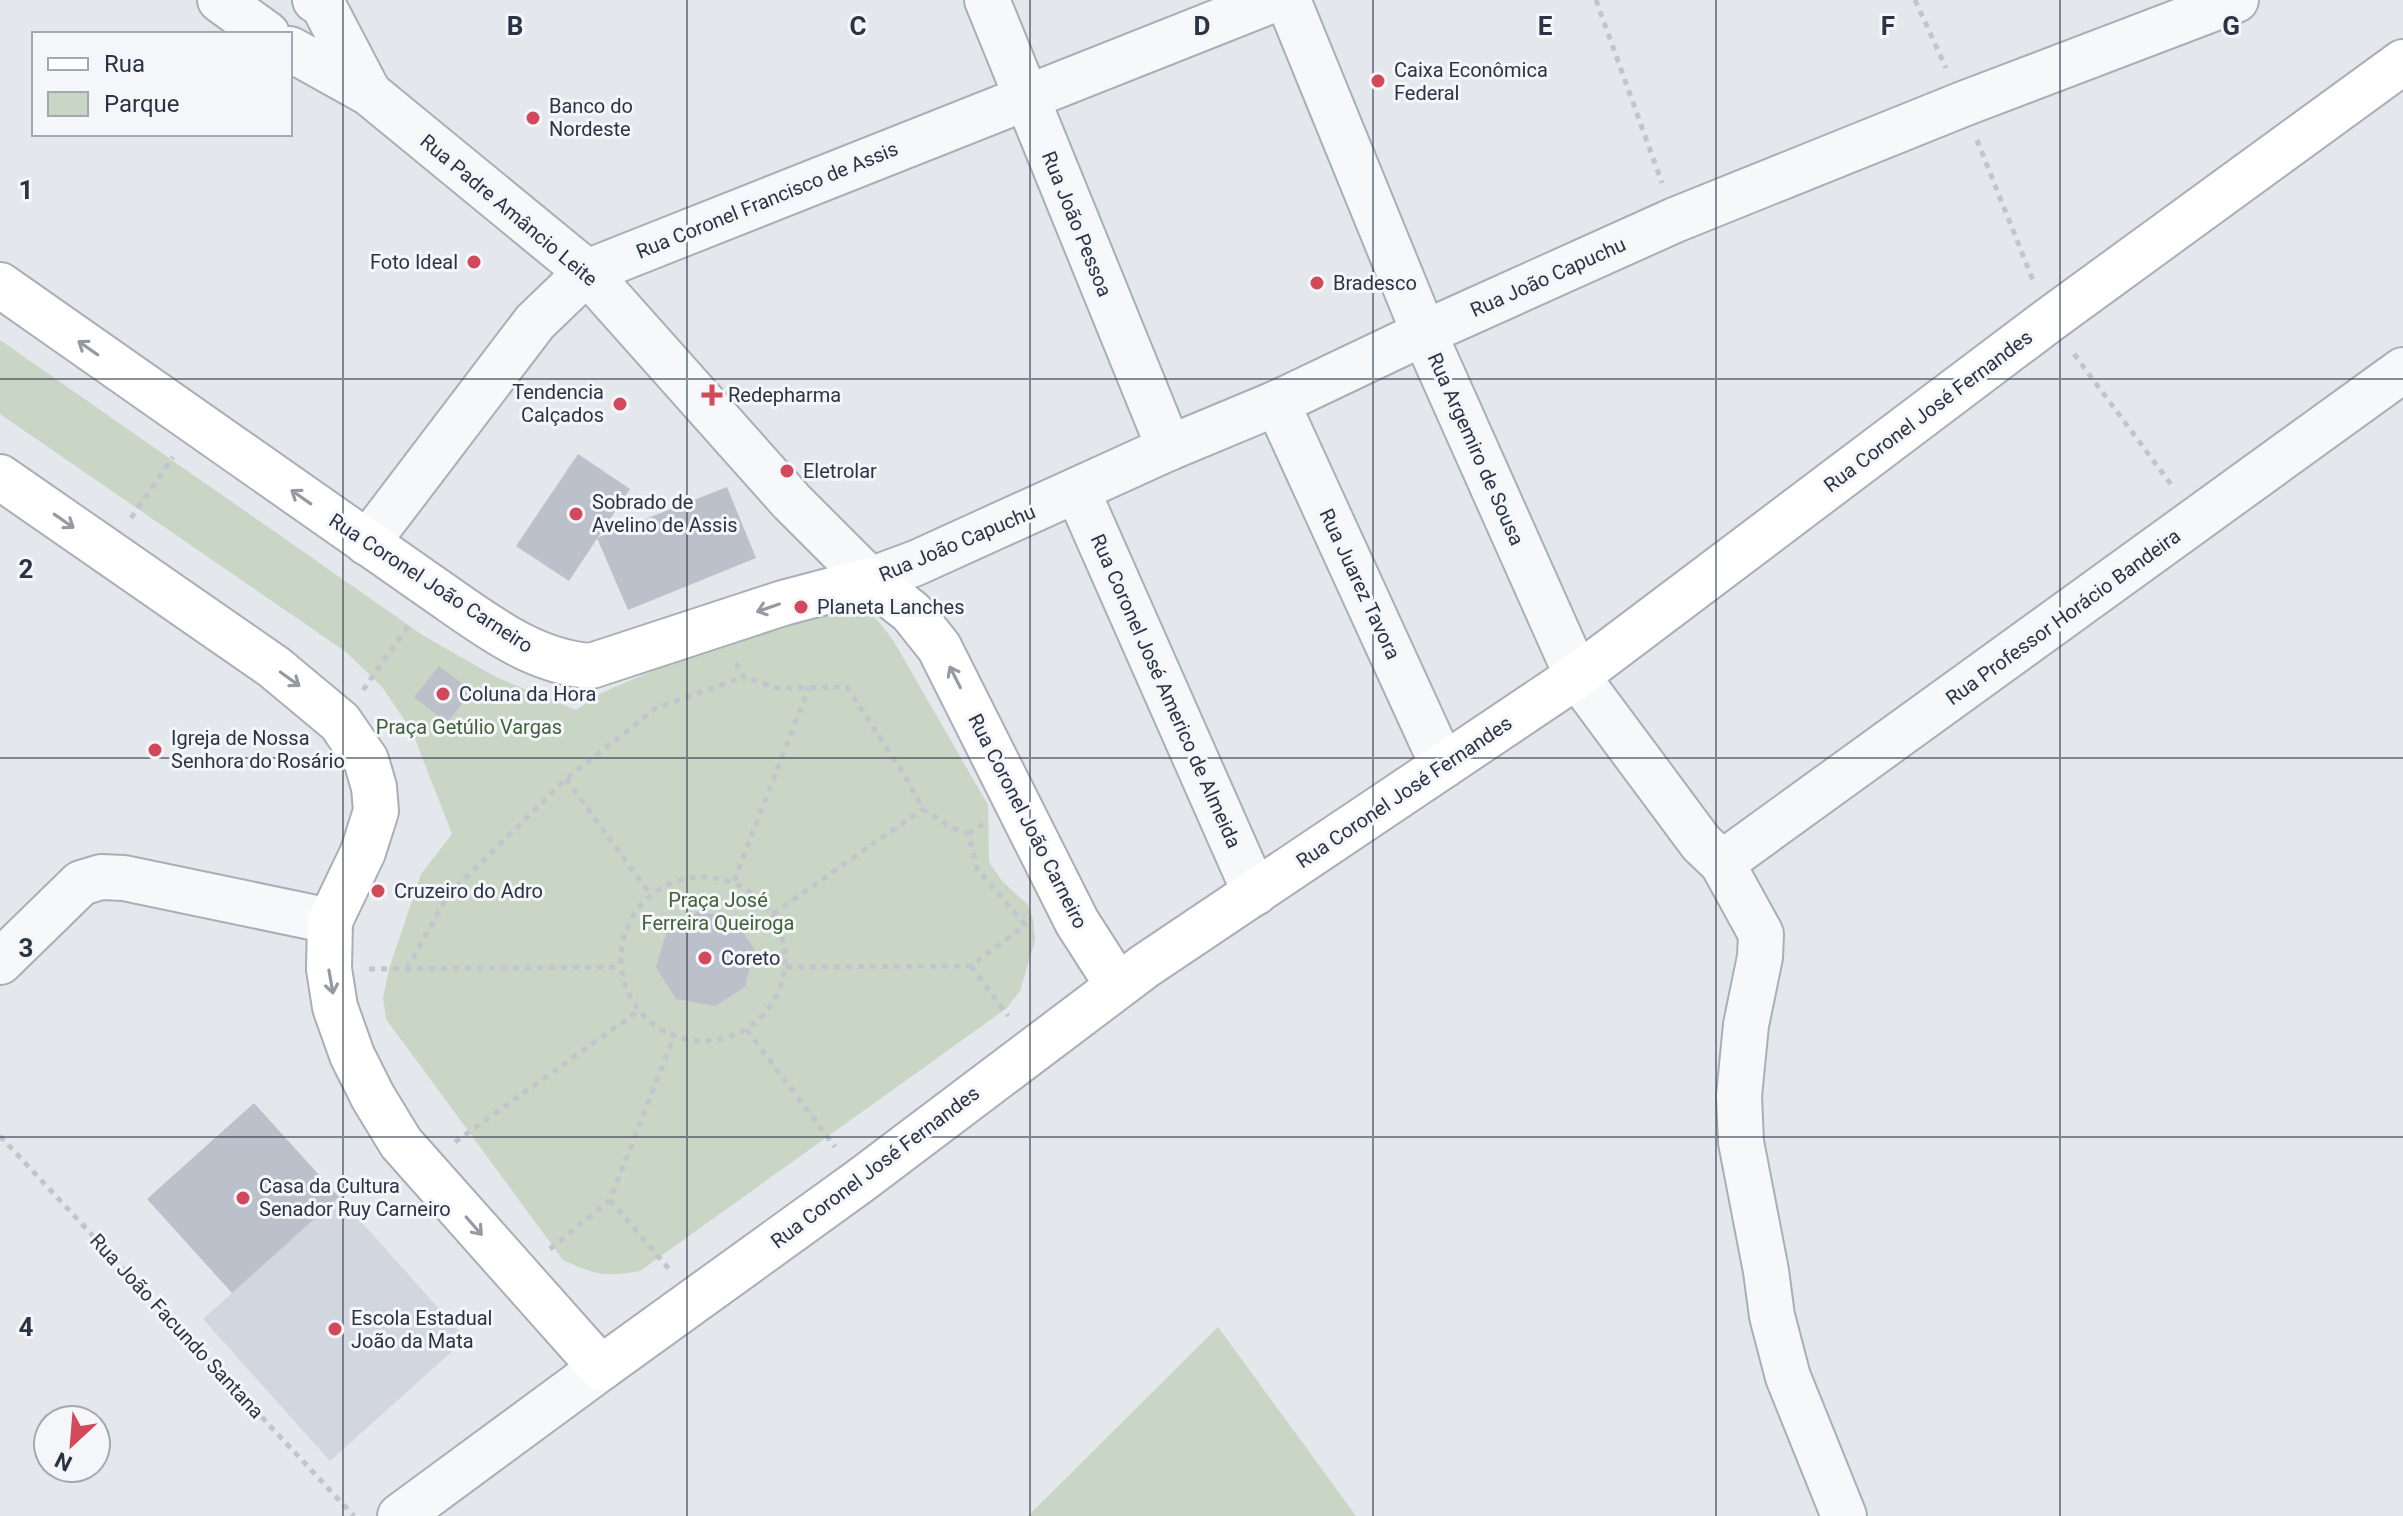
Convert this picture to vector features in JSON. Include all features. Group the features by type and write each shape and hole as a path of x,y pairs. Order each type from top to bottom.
{"main road":[{"name":"Rua Coronel José Fernandes","path":"601,1368 860,1181 1118,986 1577,676 2049,320 2403,62"},
{"name":"Rua Coronel João Carneiro","path":"0,285 434,589 542,657 591,666 783,603 870,580 911,612 939,647 1065,899 1092,948 1118,986"},
{"path":"0,477 302,688 340,722 366,760 374,787 376,811 363,852 330,921 329,969 335,1007 352,1055 401,1143 601,1368"}],"street":[{"path":"220,0 264,32"},
{"name":"Rua João Pessoa","path":"987,0 1169,448"},
{"name":"Rua Coronel Francisco de Assis","path":"367,543 535,322 587,272 1273,0"},
{"name":"Rua Argemiro de Sousa","path":"1288,0 1424,333 1577,676 1701,843 1722,863 1761,934 1760,957 1746,1025 1739,1096 1741,1142 1772,1316 1788,1377 1844,1516"},
{"name":"Rua João Capuchu","path":"870,580 916,563 1169,448 1277,403 1675,220 1963,104 2236,0"},
{"path":"292,32 325,2"},
{"name":"Rua Padre Amâncio Leite","path":"325,2 369,93"},
{"name":"Rua Padre Amâncio Leite","path":"292,50 369,93 587,272 791,501 870,580"},
{"name":"Rua Professor Horácio Bandeira","path":"1722,863 2403,370"},
{"name":"Rua Juarez Tavora","path":"1277,403 1443,766"},
{"name":"Rua Coronel José Americo de Almeida","path":"1077,490 1255,893"},
{"path":"4,951 81,883 101,877 124,878 330,921"},
{"name":"Rua Coronel José Fernandes","path":"400,1516 601,1368"}],"path":[{"path":"1596,0 1675,220"},
{"path":"1915,0 1963,104 2049,320 2197,520"},
{"path":"108,552 196,424"},
{"path":"340,722 434,589"},
{"path":"714,627 744,677"},
{"path":"407,969 448,895 566,779 656,708 744,677 776,688 847,687 923,809 968,834 978,870 1025,925"},
{"path":"734,881 809,687"},
{"path":"566,779 650,894"},
{"path":"773,914 923,809"},
{"path":"690,877 734,881 756,895 773,914 784,940 786,967 774,1003 747,1030 711,1041 674,1036 655,1026 638,1011 626,990 620,967 626,927 650,894 690,877"},
{"path":"786,967 971,966 1065,899"},
{"path":"971,966 1033,1049"},
{"path":"329,969 620,967"},
{"path":"422,1166 638,1011"},
{"path":"747,1030 860,1181"},
{"path":"518,1275 610,1200 674,1036"},
{"name":"Rua João Facundo Santana","path":"0,1136 354,1516"},
{"path":"610,1200 694,1299"}],"shaded area":[{"name":"Escola Estadual João da Mata","path":"339,1197 466,1339 330,1461 203,1319"}],"green space":[{"name":"Praça José Ferreira Queiroga","path":"0,340 424,636 496,677 576,710 601,693 817,600 843,601 861,607 877,620 893,640 988,805 989,862 1002,881 1028,905 1033,919 1035,940 1020,991 1007,1008 640,1271 600,1273 563,1260 386,1019 383,998 389,969 421,874 452,834 412,731 382,687 346,652 0,414"},
{"path":"1218,1327 1356,1516 1028,1516"}],"building":[{"name":"Sobrado de Avelino de Assis","path":"578,454 630,489 569,581 516,546"},
{"path":"727,487 756,558 628,610 597,538"},
{"name":"Coluna da Hora","path":"439,666 472,691 447,723 414,697"},
{"name":"Coreto","path":"697,912 733,917 754,949 745,987 715,1006 676,999 656,967 667,931"},
{"name":"Casa da Cultura Senador Ruy Carneiro","path":"254,1103 339,1197 232,1293 147,1199"}],"place":[{"name":"Caixa Econômica Federal","path":"1378,81"},
{"name":"Banco do Nordeste","path":"533,118"},
{"name":"Foto Ideal","path":"474,262"},
{"name":"Bradesco","path":"1317,283"},
{"name":"Redepharma","path":"712,395"},
{"name":"Tendencia Calçados","path":"620,404"},
{"name":"Eletrolar","path":"787,471"},
{"name":"Sobrado de Avelino de Assis","path":"576,514"},
{"name":"Planeta Lanches","path":"801,607"},
{"name":"Coluna da Hora","path":"443,694"},
{"name":"Igreja de Nossa Senhora do Rosário","path":"155,750"},
{"name":"Cruzeiro do Adro","path":"378,891"},
{"name":"Coreto","path":"705,958"},
{"name":"Casa da Cultura Senador Ruy Carneiro","path":"243,1198"},
{"name":"Escola Estadual João da Mata","path":"335,1329"}],"park label":[{"name":"Praça Getúlio Vargas","path":"469,727"}]}
